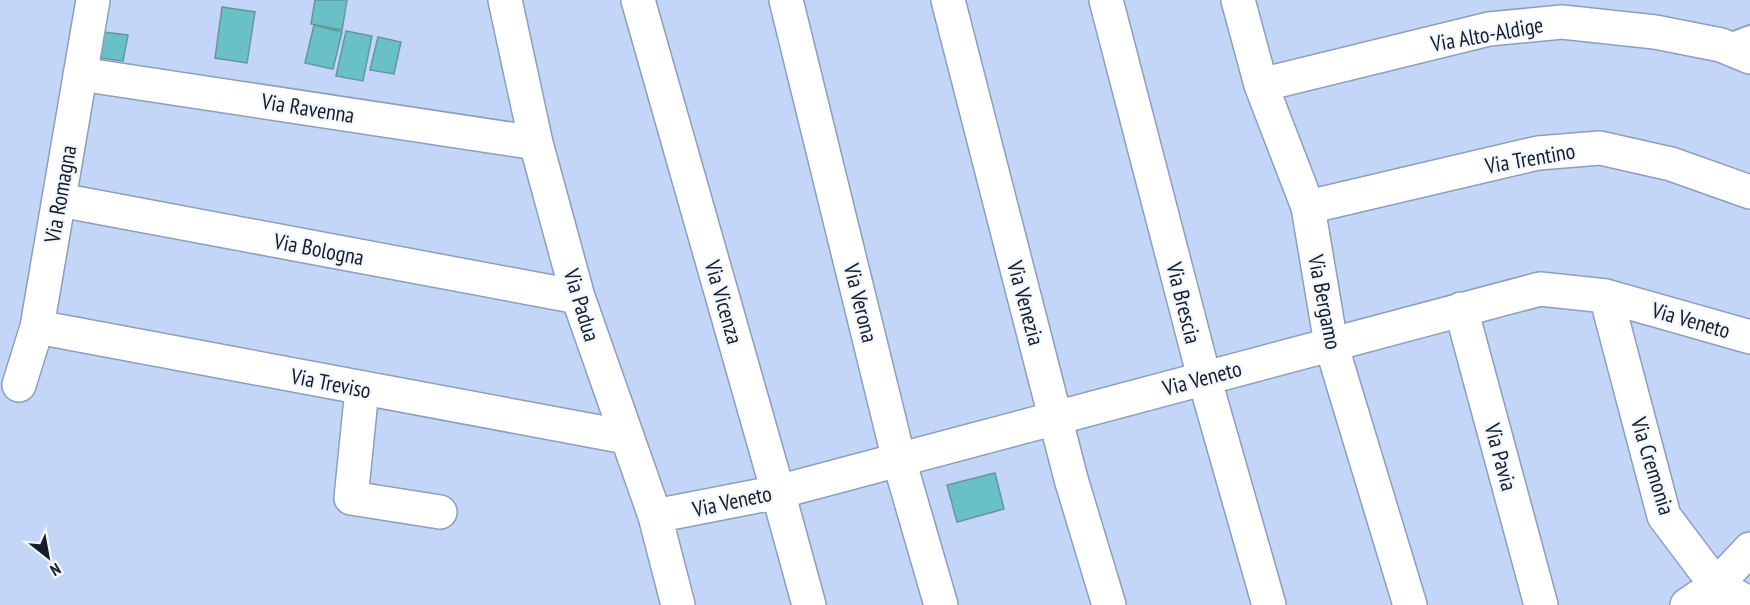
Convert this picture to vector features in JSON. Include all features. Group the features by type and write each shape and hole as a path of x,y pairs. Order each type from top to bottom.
{"street":[{"name":"Via Romagna","path":"19,385 38,327 93,0"},
{"name":"Via Padua","path":"505,0 536,143 578,297 655,516 678,605"},
{"name":"Via Vicenza","path":"638,0 809,605"},
{"name":"Via Verona","path":"786,0 900,460 941,605"},
{"name":"Via Venezia","path":"948,0 1071,479 1109,605"},
{"name":"Via Brescia","path":"1106,0 1204,377 1269,605"},
{"name":"Via Bergamo","path":"1238,0 1261,85 1308,207 1331,344 1410,605"},
{"name":"Via Alto-Aldige","path":"1261,85 1557,11 1655,32 1740,45"},
{"name":"Via Ravenna","path":"80,74 536,143"},
{"name":"Via Trentino","path":"1308,207 1538,153 1600,148 1671,164 1750,192"},
{"name":"Via Bologna","path":"60,200 578,297"},
{"name":"Via Veneto","path":"655,516 778,492 1540,289 1606,296 1750,337"},
{"name":"Via Cremonia","path":"1606,296 1664,516 1716,585 1750,604"},
{"name":"Via Pavia","path":"1461,309 1541,605"},
{"name":"Via Treviso","path":"38,327 626,437"},
{"path":"362,389 351,498 441,512"},
{"path":"1687,605 1716,585 1750,549"}],"building":[{"path":"315,0 347,0 342,30 311,24"},
{"path":"222,7 255,12 247,63 215,58"},
{"path":"314,25 342,32 333,69 305,63"},
{"path":"346,31 372,36 363,81 336,76"},
{"path":"103,32 128,35 123,61 101,58"},
{"path":"378,37 401,42 394,74 370,70"},
{"path":"995,473 1004,509 957,522 947,485"}]}
